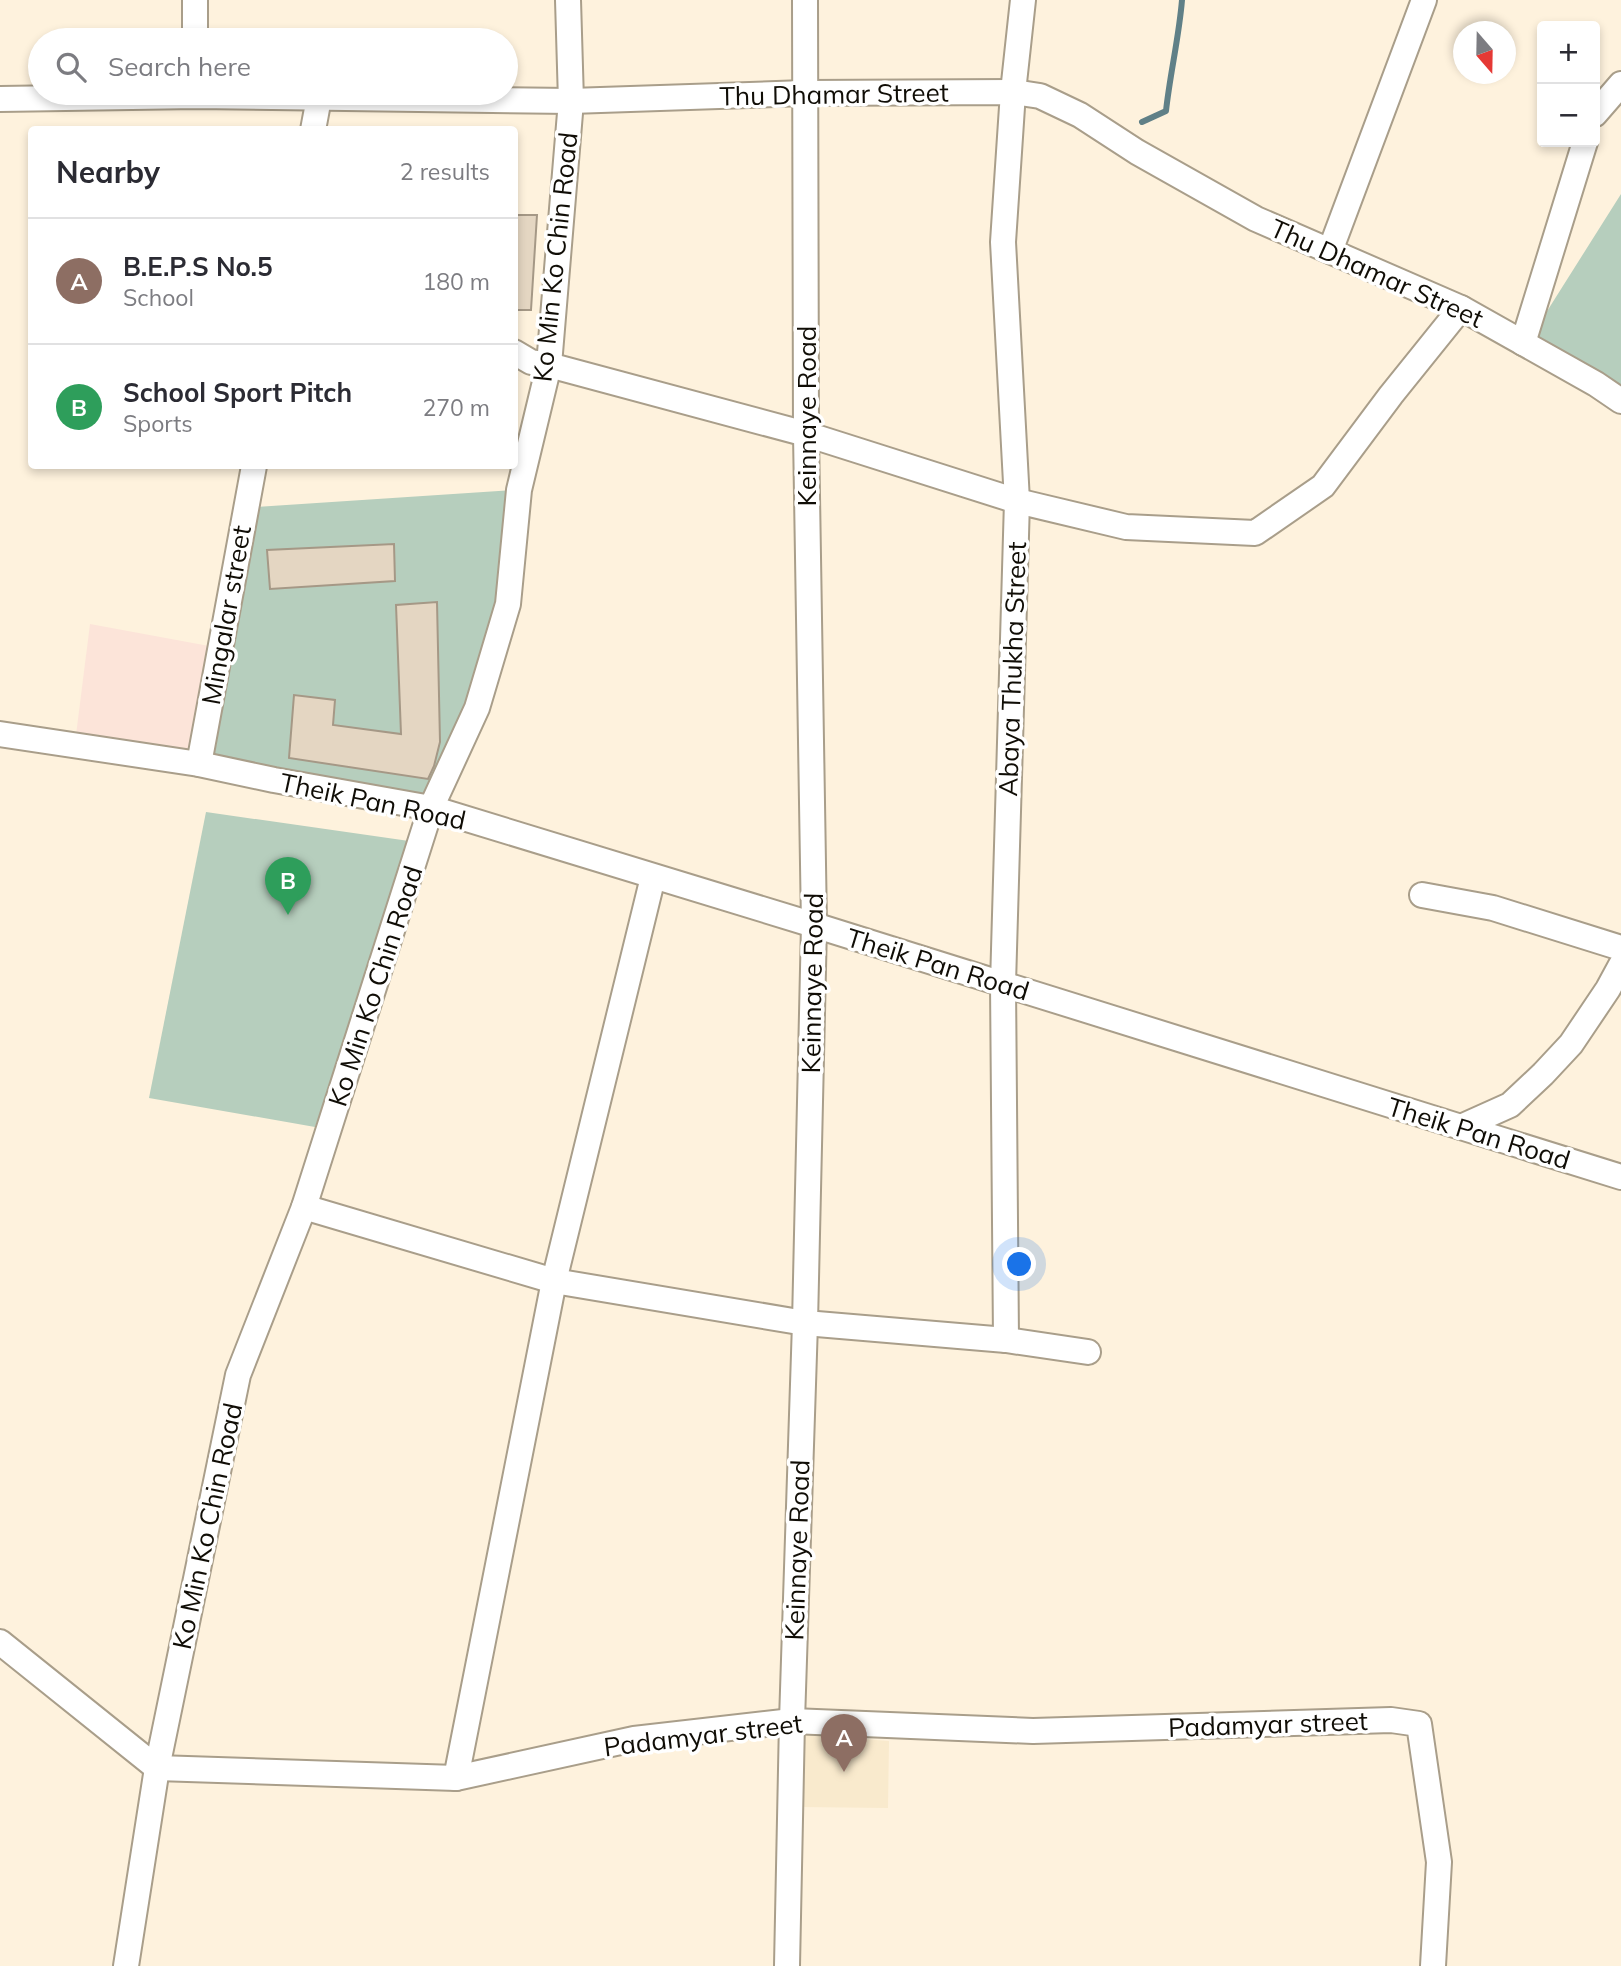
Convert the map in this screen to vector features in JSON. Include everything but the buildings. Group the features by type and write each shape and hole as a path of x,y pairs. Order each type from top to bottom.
{"street":[{"path":"195,0 195,28"},
{"name":"Ko Min Ko Chin Road","path":"126,1966 157,1768 239,1375 304,1207 431,808 477,708 508,604 519,491 549,365 570,101 568,0"},
{"name":"Keinnaye Road","path":"787,1966 814,925 806,434 805,0"},
{"name":"Abaya Thukha Street","path":"1006,1340 1003,984 1017,502 1003,242 1013,92 1023,0"},
{"path":"1330,251 1424,0"},
{"path":"1600,108 1621,84"},
{"name":"Thu Dhamar Street","path":"518,100 805,93 1013,92 1040,96 1080,115 1137,152 1256,219 1461,308 1596,384 1621,401"},
{"name":"Thu Dhamar Street","path":"0,99 28,98"},
{"path":"314,126 318,105"},
{"path":"1523,343 1584,147"},
{"path":"518,354 531,362 806,434 1017,502 1126,527 1255,533 1323,486 1461,308"},
{"name":"Mingalar street","path":"199,764 253,469"},
{"name":"Theik Pan Road","path":"0,734 199,764 431,808 1621,1177"},
{"path":"456,1778 554,1281 653,877"},
{"path":"1422,895 1493,908 1621,948"},
{"path":"1461,1127 1510,1105 1543,1074 1571,1044 1621,965"},
{"path":"304,1207 554,1281 805,1323 1006,1340 1087,1352"},
{"path":"0,1642 157,1768"},
{"name":"Padamyar street","path":"157,1768 456,1778 634,1739 792,1721 1032,1731 1391,1720 1419,1724 1439,1862 1433,1966"}],"shaded area":[{"path":"90,624 209,646 188,764 75,743"},
{"path":"799,1734 889,1741 888,1808 798,1807"}],"green space":[{"path":"1621,194 1621,401 1523,343 1544,316"},
{"path":"514,490 508,604 444,802 213,764 256,507"},
{"path":"206,812 416,842 315,1127 149,1098"}],"waterway":[{"path":"1142,122 1166,111 1182,0"}],"place":[{"name":"School Sport Pitch","path":"288,915"},
{"name":"B.E.P.S No.5","path":"844,1772"}]}
